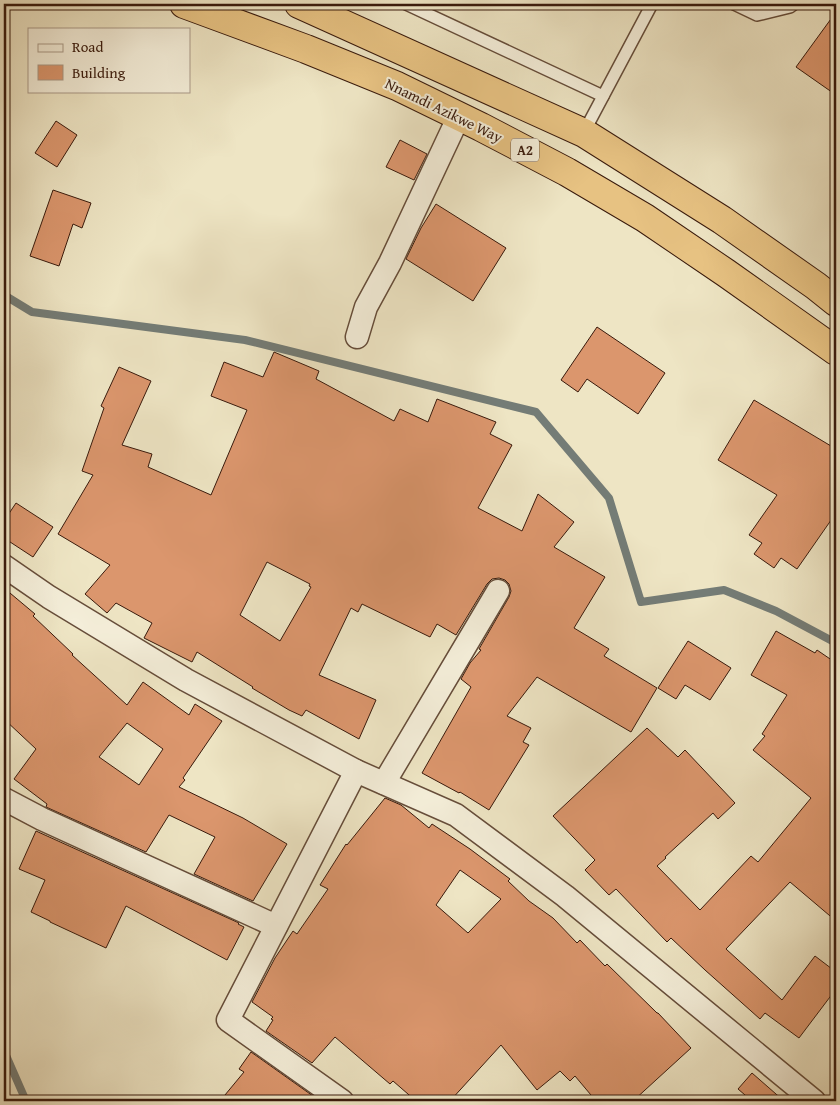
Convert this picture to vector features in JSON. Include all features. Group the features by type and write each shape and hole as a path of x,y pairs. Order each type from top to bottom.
{"highway":[{"name":"Nnamdi Azikwe Way","path":"184,4 397,86 567,172 645,218 836,351"},
{"path":"299,4 584,133 722,220 836,302"}],"street":[{"path":"357,337 366,308 390,262 459,116"},
{"path":"4,566 49,597 186,680 356,771 456,815 566,896 814,1101"},
{"path":"384,783 498,591"},
{"path":"342,1101 228,1020 356,771"},
{"path":"4,799 42,819 276,926"}],"lane":[{"path":"406,4 603,96"},
{"path":"584,133 652,4"},
{"path":"734,4 757,15 790,7 794,4"}],"building":[{"path":"836,12 836,95 796,67"},
{"path":"56,121 77,135 57,167 35,153"},
{"path":"400,140 427,154 414,180 386,167"},
{"path":"53,190 91,203 82,228 73,224 59,266 30,256"},
{"path":"436,204 506,248 473,301 406,259 421,228"},
{"path":"597,327 665,373 638,414 587,379 578,392 561,380"},
{"path":"274,352 319,371 316,379 394,421 400,409 428,422 437,399 496,422 490,434 512,445 478,508 522,531 538,494 574,522 554,547 605,577 574,628 609,649 604,656 657,688 631,732 537,677 507,716 531,728 523,742 529,745 489,810 460,792 422,773 471,687 461,679 470,663 481,650 479,649 509,597 511,591 509,584 499,578 492,579 487,584 456,635 437,624 430,637 362,604 358,612 351,608 319,675 376,700 359,739 306,710 302,716 289,710 197,652 192,662 144,638 152,623 116,603 107,613 85,594 110,565 58,534 93,475 82,471 104,408 101,406 119,367 151,381 122,445 152,454 148,467 211,495 247,410 211,396 224,362 263,377","holes":["267,562 310,584 309,586 311,587 280,641 240,615"]},
{"path":"754,400 836,449 836,513 797,569 781,558 774,568 754,554 762,543 749,535 777,495 718,460"},
{"path":"16,503 53,527 33,557 4,538 4,521"},
{"path":"4,588 35,614 33,616 72,655 127,705 143,682 189,715 195,704 222,721 183,778 185,780 179,787 243,818 287,844 253,901 194,874 215,837 169,815 146,852 46,807 47,804 14,779 36,749 4,719","holes":["127,723 163,749 139,785 99,757"]},
{"path":"776,631 815,653 817,650 836,663 836,921 790,882 726,949 782,1000 815,956 836,972 836,989 799,1038 765,1013 760,1019 671,938 667,942 616,889 609,895 585,870 595,860 553,816 647,728 678,757 685,750 735,803 718,819 713,813 657,866 700,910 751,856 758,862 811,798 753,750 765,736 762,734 787,695 751,675"},
{"path":"688,641 731,668 710,700 685,685 676,699 658,688"},
{"path":"385,798 401,805 429,828 432,824 510,879 508,881 529,901 553,918 577,943 580,940 605,966 607,964 691,1048 633,1101 596,1101 575,1076 570,1081 560,1071 537,1090 501,1045 450,1101 416,1101 393,1081 390,1084 335,1037 312,1063 266,1031 273,1017 252,1002 275,958 293,931 297,934 328,889 320,885 347,845","holes":["460,870 501,899 468,933 436,905"]},
{"path":"36,831 239,923 244,927 227,960 126,906 106,948 31,912 45,880 19,869"},
{"path":"251,1052 320,1101 220,1101 244,1072 239,1069"},
{"path":"752,1073 784,1101 752,1101 738,1089"}],"waterway":[{"path":"4,295 32,312 245,340 536,412 609,498 641,602 724,590 776,611 836,643"},
{"path":"4,1046 5,1053 26,1101"}]}
